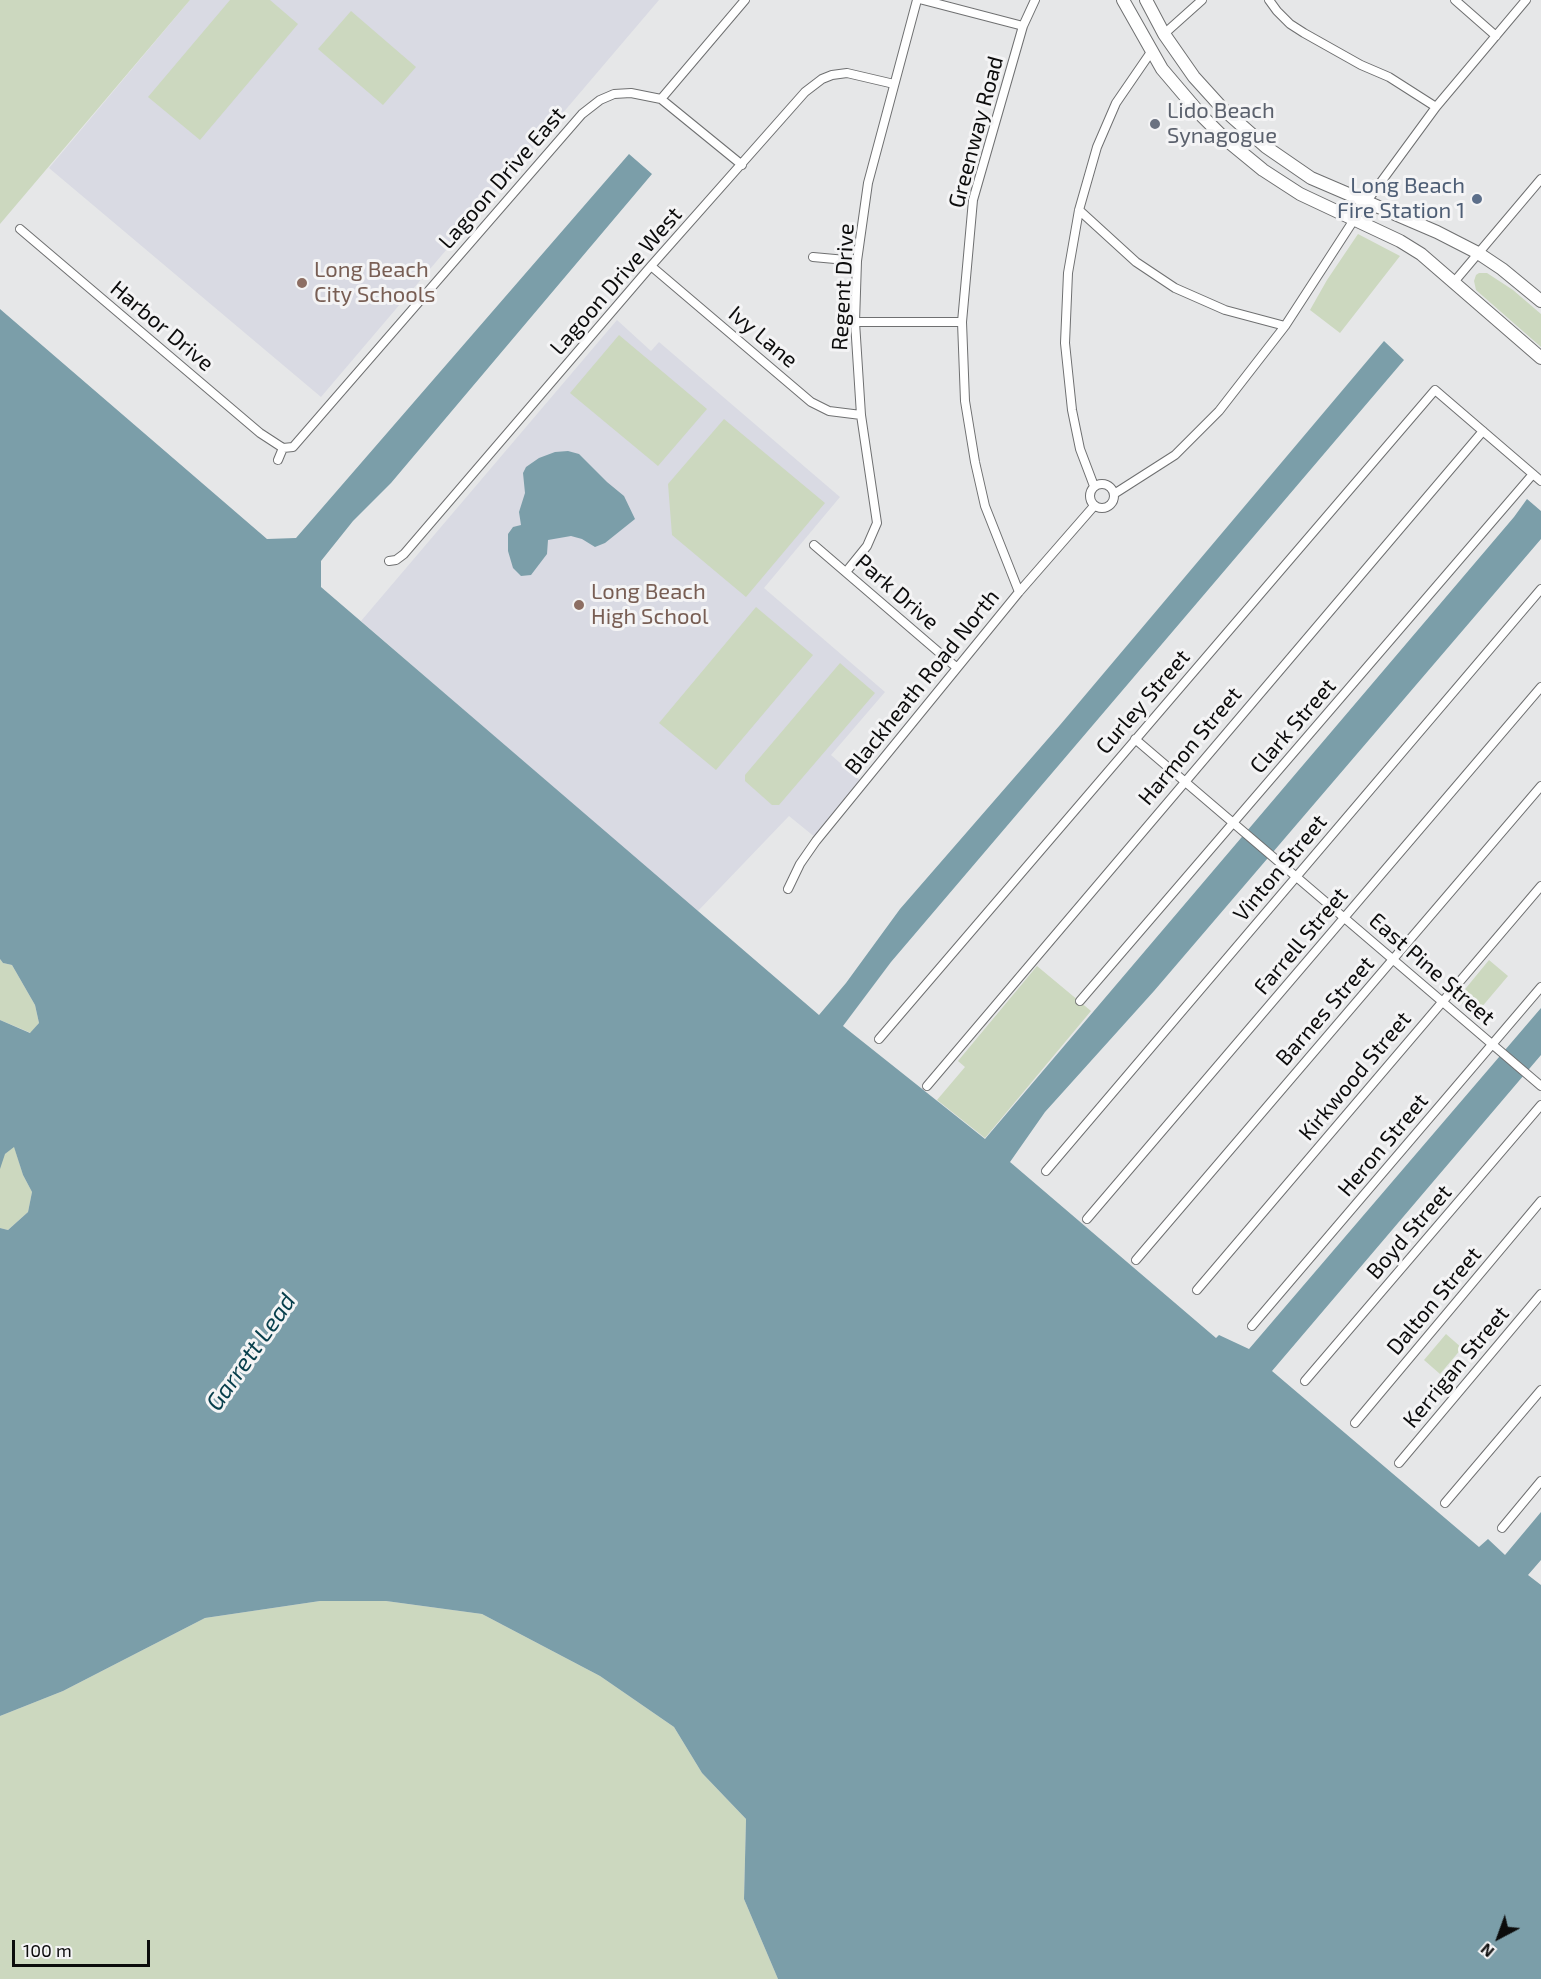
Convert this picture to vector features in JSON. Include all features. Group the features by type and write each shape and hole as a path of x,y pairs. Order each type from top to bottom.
{"highway":[{"path":"1123,0 1151,52 1179,91 1238,150 1263,170 1300,194 1409,246 1541,358"},
{"path":"1146,0 1184,65 1207,93 1266,147 1311,178 1437,232 1478,253 1502,269 1541,301"}],"street":[{"path":"661,99 745,0"},
{"name":"Regent Drive","path":"846,572 867,546 877,523 861,415 855,322 857,261 868,183 917,0"},
{"path":"923,0 1023,26"},
{"name":"Greenway Road","path":"1018,592 985,506 975,462 965,401 962,322 974,200 1023,26 1035,0"},
{"path":"1164,34 1202,0"},
{"path":"1269,0 1277,11 1304,33 1361,65 1389,77 1436,107"},
{"path":"1455,0 1496,36"},
{"path":"1114,494 1108,485 1101,483 1094,486 1089,496 1094,506 1102,508 1110,505 1114,494 1175,455 1219,411 1285,326 1353,220 1436,107 1527,0"},
{"path":"1094,486 1084,462 1074,425 1066,360 1066,285 1078,210 1091,163 1108,119 1123,92 1151,52"},
{"name":"Lagoon Drive West","path":"389,561 396,560 404,554 651,266 805,92 822,79 832,75 847,74 894,84"},
{"name":"Lagoon Drive East","path":"283,448 293,447 590,106 606,97 622,93 644,94 661,99 742,165"},
{"path":"1454,282 1541,179"},
{"path":"1078,210 1136,262 1175,288 1225,310 1285,326"},
{"name":"Harbor Drive","path":"20,229 260,433 283,448"},
{"path":"813,257 857,261"},
{"name":"Ivy Lane","path":"651,266 810,402 829,411 861,415"},
{"path":"855,322 962,322"},
{"name":"Curley Street","path":"879,1039 1435,390 1483,431"},
{"path":"1483,431 1541,481"},
{"name":"Harmon Street","path":"927,1086 1483,431"},
{"path":"278,460 283,448"},
{"name":"Clark Street","path":"1080,1001 1533,474"},
{"name":"Blackheath Road North","path":"788,889 800,864 816,840 1018,592 1094,506"},
{"name":"Park Drive","path":"814,544 956,667"},
{"name":"Vinton Street","path":"1046,1171 1541,589"},
{"name":"Farrell Street","path":"1088,1219 1541,687"},
{"name":"East Pine Street","path":"1135,740 1541,1086"},
{"name":"Barnes Street","path":"1136,1260 1541,786"},
{"name":"Kirkwood Street","path":"1197,1290 1541,886"},
{"name":"Heron Street","path":"1252,1326 1495,1047 1541,987"},
{"name":"Boyd Street","path":"1305,1381 1541,1106"},
{"name":"Dalton Street","path":"1355,1423 1541,1201"},
{"name":"Kerrigan Street","path":"1399,1463 1541,1294"},
{"path":"1445,1503 1541,1390"},
{"path":"1502,1528 1541,1481"}],"shaded area":[{"name":"Long Beach City Schools","path":"190,0 659,0 321,397 49,168"},
{"name":"Long Beach High School","path":"617,320 651,351 659,342 840,497 764,588 885,692 831,755 862,782 816,838 789,816 697,912 361,621"}],"green space":[{"path":"0,0 190,0 0,224"},
{"path":"230,0 270,0 298,24 200,140 148,97"},
{"path":"351,11 416,67 383,105 318,49"},
{"path":"1358,234 1400,256 1340,333 1310,310"},
{"path":"1479,273 1487,273 1513,290 1541,314 1541,347 1476,290 1474,281"},
{"path":"619,335 707,409 658,466 570,393"},
{"path":"724,419 825,503 746,597 672,535 668,484"},
{"path":"756,607 813,655 716,770 659,723"},
{"path":"840,663 875,693 779,805 772,805 745,781 745,775"},
{"path":"0,959 3,963 12,965 35,1005 39,1023 31,1033 0,1020"},
{"path":"1489,960 1508,976 1475,1015 1457,999"},
{"path":"1037,966 1091,1011 985,1138 937,1100 965,1067 958,1061"},
{"path":"14,1146 23,1175 32,1192 28,1212 8,1230 0,1228 0,1153 5,1154"},
{"path":"1446,1334 1462,1348 1440,1374 1424,1360"},
{"path":"320,1601 386,1601 482,1614 600,1676 674,1727 702,1773 746,1819 744,1899 778,1979 0,1979 0,1716 63,1691 205,1618"}],"water":[{"name":"Garrett Lead","path":"629,154 652,174 391,483 353,521 321,561 321,587 819,1015 846,983 900,909 1060,725 1384,341 1404,360 891,962 843,1026 985,1139 1527,499 1541,511 1541,539 1154,991 1045,1112 1010,1162 1216,1338 1219,1335 1249,1349 1541,1008 1541,1055 1272,1371 1479,1547 1488,1539 1505,1555 1541,1512 1541,1560 1528,1575 1541,1585 1541,1979 778,1979 744,1899 746,1819 702,1773 674,1727 600,1676 482,1614 386,1601 320,1601 205,1618 63,1691 0,1716 0,1228 8,1230 28,1212 32,1192 23,1175 14,1147 5,1154 0,1169 0,1020 30,1033 39,1023 35,1005 12,965 3,963 0,959 0,309 267,539 296,538"},
{"path":"568,451 579,454 624,496 635,519 605,543 595,547 582,539 571,536 548,540 547,554 531,575 521,576 513,568 508,551 508,534 513,527 521,525 519,512 525,493 523,473 526,467 539,458 555,452"}],"place":[{"name":"Lido Beach Synagogue","path":"1155,124"},
{"name":"Long Beach Fire Station 1","path":"1477,199"},
{"name":"Long Beach City Schools","path":"302,283"},
{"name":"Long Beach High School","path":"579,605"}]}
